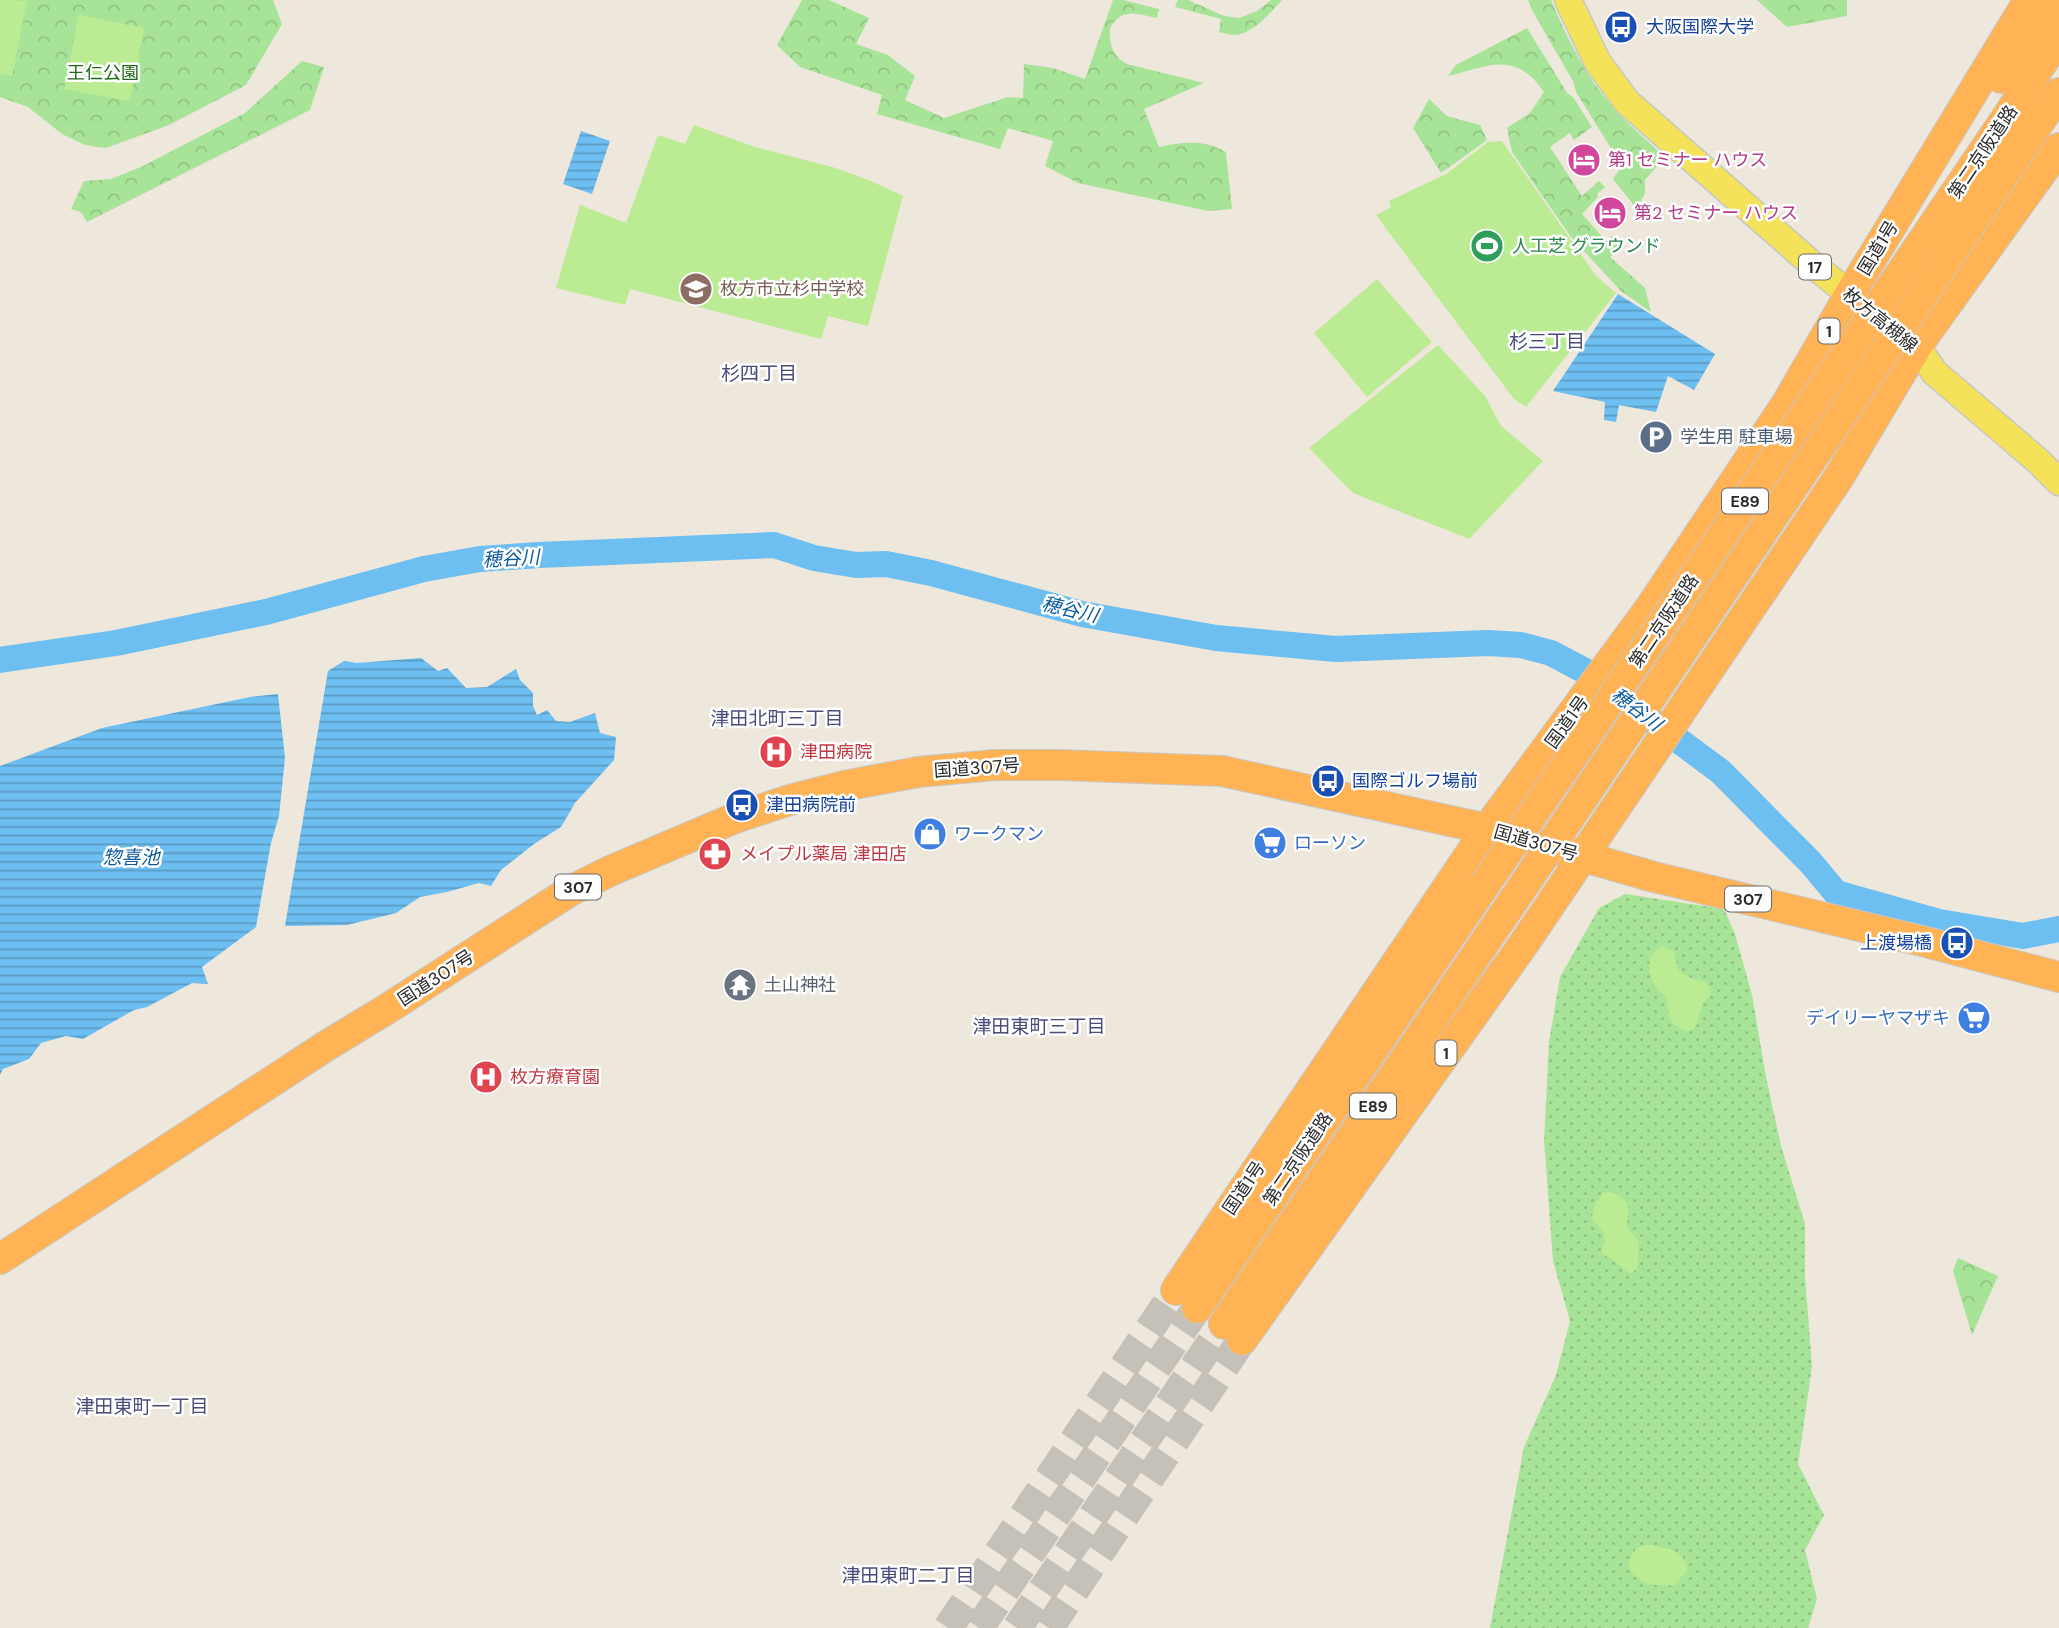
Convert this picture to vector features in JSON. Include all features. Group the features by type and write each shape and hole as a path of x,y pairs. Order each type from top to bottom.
{"highway":[{"name":"国道1号","path":"1186,1299 1487,829 1650,608 1787,403 1850,294 2029,0"},
{"path":"1948,134 1999,82 2056,0"},
{"name":"第二京阪道路","path":"1186,1299 1484,886 2059,37"},
{"name":"第二京阪道路","path":"1233,1332 1522,888 2046,137 2059,93"},
{"path":"2018,204 2046,137"},
{"name":"1","path":"1233,1332 1525,942 1839,477 1917,346 2059,148"},
{"name":"国道307号","path":"0,1259 326,1046 570,891 610,871 735,818 844,786 918,772 995,765 1222,771 1487,829 1654,877 1922,941 2059,977"}],"main road":[{"name":"枚方高槻線","path":"1568,0 1597,61 1627,102 1813,265 1917,346 1934,372 2059,482"}],"green space":[{"name":"王仁公園","path":"0,0 273,0 282,24 246,85 169,125 106,148 85,145 62,134 28,107 0,97"},
{"path":"0,0 27,1 12,76 0,73"},
{"path":"802,0 829,0 869,18 856,44 888,55 915,76 905,100 944,118 1008,97 1023,98 1024,64 1053,68 1085,79 1113,0 1159,9 1157,18 1130,14 1115,21 1110,28 1112,49 1127,64 1204,83 1144,109 1159,147 1193,143 1210,145 1226,152 1232,209 1208,211 1078,183 1045,166 1053,141 1008,128 1000,149 877,114 882,95 800,67 777,45"},
{"path":"1178,0 1188,0 1224,16 1239,18 1257,11 1271,0 1282,0 1256,26 1236,35 1219,32 1221,19 1175,7"},
{"path":"1528,0 1551,0 1571,43 1604,96 1632,127 1665,157 1645,180 1645,193 1637,209 1613,179 1622,166 1576,92 1573,81"},
{"path":"1757,0 1847,0 1847,16 1787,27"},
{"path":"79,15 144,28 130,101 64,89"},
{"path":"1527,28 1567,93 1573,97 1592,127 1574,140 1570,133 1550,147 1582,196 1599,181 1605,187 1582,214 1606,241 1613,235 1624,246 1610,257 1645,288 1651,312 1621,291 1571,237 1512,152 1507,128 1530,113 1544,92 1535,81 1510,65 1490,65 1448,76 1456,65"},
{"path":"302,61 324,67 310,110 87,222 81,212 71,209 84,181 111,179 143,166 245,113"},
{"path":"1429,99 1447,116 1480,125 1487,140 1441,173 1413,128"},
{"path":"694,125 755,147 836,168 903,196 868,326 828,316 821,339 630,289 625,305 556,288 580,205 626,223 658,135 685,144"},
{"name":"人工芝 グラウンド","path":"1502,141 1596,276 1616,293 1526,407 1514,399 1376,215 1391,207 1389,201 1446,174 1488,142"},
{"path":"1377,279 1432,342 1367,397 1314,333"},
{"path":"1438,345 1485,396 1501,426 1543,461 1469,539 1353,493 1309,448"},
{"path":"1625,894 1724,909 1735,934 1752,995 1781,1146 1805,1224 1805,1277 1812,1366 1798,1464 1824,1515 1805,1550 1817,1599 1808,1628 1490,1628 1524,1447 1556,1375 1570,1321 1553,1261 1544,1140 1549,1042 1560,977 1599,908"},
{"path":"1662,946 1674,952 1678,970 1694,980 1706,981 1712,992 1702,1005 1696,1026 1688,1032 1671,1022 1665,995 1656,988 1652,979 1650,957"},
{"path":"1613,1192 1628,1206 1627,1227 1639,1242 1637,1269 1630,1274 1602,1254 1604,1233 1592,1219 1600,1196"},
{"path":"1958,1258 1998,1276 1972,1335 1953,1271"},
{"path":"1647,1545 1673,1550 1683,1558 1687,1571 1674,1585 1648,1583 1632,1573 1628,1567 1634,1552"}],"water":[{"path":"581,131 610,141 592,194 563,184"},
{"path":"1618,294 1715,354 1694,390 1668,376 1656,412 1619,405 1616,422 1604,420 1605,402 1553,391"},
{"path":"421,658 438,671 447,668 466,688 487,687 516,669 520,680 533,693 533,706 537,715 547,710 556,721 570,722 595,713 600,733 616,737 614,760 575,803 561,827 501,870 491,886 479,883 420,897 396,913 347,925 285,926 328,671 344,661 357,663"},
{"name":"惣喜池","path":"278,694 285,758 279,816 271,843 256,927 202,967 208,984 192,983 147,1007 134,1010 83,1039 66,1036 41,1043 29,1059 3,1069 0,1075 0,766 102,728 250,697"}],"waterway":[{"name":"穂谷川","path":"0,660 116,643 266,612 424,569 480,559 774,545 814,558 856,565 886,564 931,573 1082,614 1216,638 1336,649 1488,643 1521,645 1551,653 1585,671 1721,772 1811,863 1836,893 1939,922 2023,936 2059,929"}],"tunnel":[{"path":"948,1628 1176,1290"},
{"path":"979,1628 1197,1308"},
{"path":"1017,1628 1224,1324"},
{"path":"1049,1628 1242,1340"}],"place":[{"name":"大阪国際大学","path":"1621,27"},
{"name":"第1 セミナー ハウス","path":"1584,160"},
{"name":"第2 セミナー ハウス","path":"1610,213"},
{"name":"人工芝 グラウンド","path":"1487,246"},
{"name":"枚方市立杉中学校","path":"696,289"},
{"name":"学生用 駐車場","path":"1656,437"},
{"name":"津田病院","path":"776,752"},
{"name":"国際ゴルフ場前","path":"1328,781"},
{"name":"津田病院前","path":"742,805"},
{"name":"ワークマン","path":"930,834"},
{"name":"ローソン","path":"1270,843"},
{"name":"メイプル薬局 津田店","path":"715,854"},
{"name":"上渡場橋","path":"1957,943"},
{"name":"土山神社","path":"740,985"},
{"name":"デイリーヤマザキ","path":"1974,1018"},
{"name":"枚方療育園","path":"486,1077"}],"district":[{"name":"杉三丁目","path":"1547,341"},
{"name":"杉四丁目","path":"759,373"},
{"name":"津田北町三丁目","path":"777,718"},
{"name":"津田東町三丁目","path":"1039,1026"},
{"name":"津田東町一丁目","path":"142,1406"},
{"name":"津田東町二丁目","path":"908,1575"}]}
